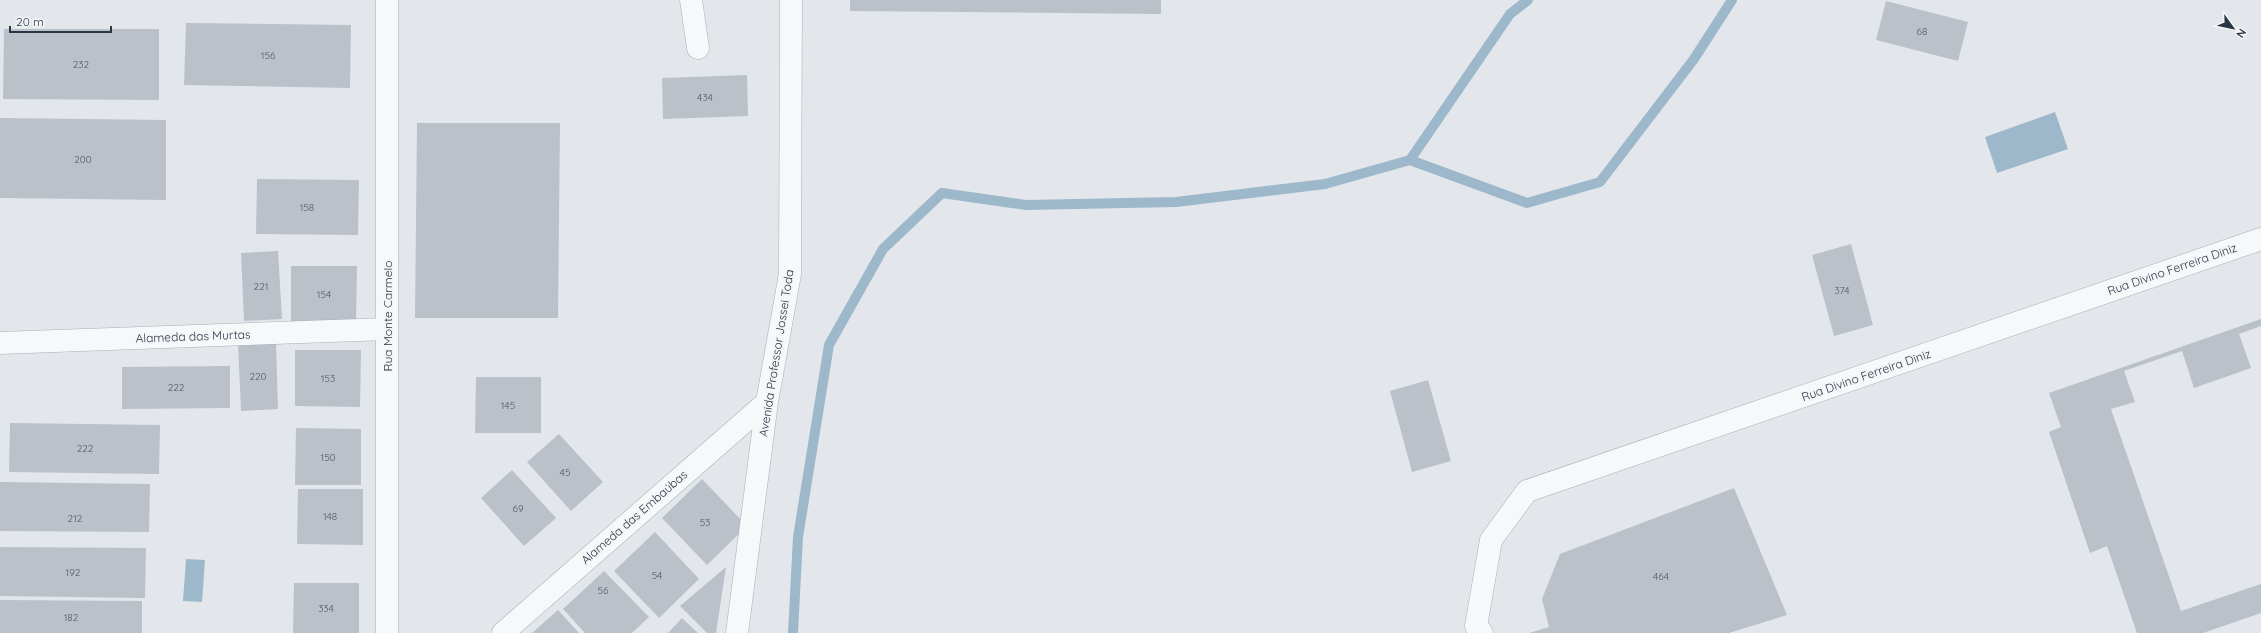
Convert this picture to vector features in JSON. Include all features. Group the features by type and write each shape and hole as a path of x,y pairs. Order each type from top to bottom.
{"street":[{"name":"Rua Monte Carmelo","path":"387,0 387,633"},
{"path":"691,0 698,48"},
{"name":"Avenida Professor Jossei Toda","path":"737,633 766,402 790,274 790,0"},
{"name":"Rua Divino Ferreira Diniz","path":"1482,633 1476,626 1491,540 1527,492 2261,239"},
{"name":"Alameda das Murtas","path":"0,343 387,329"},
{"name":"Alameda das Embaúbas","path":"502,633 766,402"}],"water":[{"path":"2055,112 2068,149 1997,173 1985,137"},
{"path":"186,559 205,560 202,602 183,601"}],"building":[{"path":"850,0 1161,0 1161,14 850,11"},
{"path":"1886,1 1968,22 1958,61 1876,40"},
{"path":"186,23 351,25 350,88 184,85"},
{"path":"4,29 159,29 159,100 3,99"},
{"path":"747,75 748,116 663,119 662,78"},
{"path":"0,118 166,120 166,200 0,198"},
{"path":"417,123 560,123 558,318 415,318"},
{"path":"257,179 359,180 358,235 256,234"},
{"path":"1851,244 1873,325 1834,336 1812,255"},
{"path":"278,251 282,319 244,321 241,253"},
{"path":"291,266 357,266 356,323 291,323"},
{"path":"2261,319 2261,326 2239,334 2251,368 2194,388 2182,351 2124,371 2135,402 2111,409 2181,611 2261,584 2261,613 2203,633 2137,633 2107,546 2090,553 2049,432 2061,427 2049,393"},
{"path":"276,342 278,409 241,411 238,343"},
{"path":"295,350 361,350 360,407 295,406"},
{"path":"230,366 230,408 122,409 122,367"},
{"path":"476,377 541,377 541,433 475,433"},
{"path":"1428,380 1451,461 1412,472 1390,391"},
{"path":"10,423 160,425 159,474 9,472"},
{"path":"296,428 361,429 361,485 295,485"},
{"path":"559,434 603,482 571,511 527,462"},
{"path":"512,470 556,518 524,546 481,498"},
{"path":"702,479 747,526 707,565 662,518"},
{"path":"0,482 150,484 149,532 0,531"},
{"path":"1734,488 1787,615 1729,633 1529,633 1549,627 1542,599 1560,554"},
{"path":"298,489 363,489 363,545 297,544"},
{"path":"655,532 699,579 659,618 614,571"},
{"path":"0,547 146,548 145,598 0,596"},
{"path":"726,567 716,633 707,633 680,606"},
{"path":"604,571 649,617 632,633 585,633 563,609"},
{"path":"294,583 359,583 359,633 293,633"},
{"path":"0,600 142,601 142,633 0,633"},
{"path":"558,610 579,633 532,633"},
{"path":"682,618 698,633 668,633"}],"waterway":[{"path":"793,633 798,537 829,345 883,249 942,193 1026,205 1176,202 1325,184 1410,160 1510,14 1528,0"},
{"path":"1410,160 1527,203 1600,182 1694,59 1732,0"}]}
